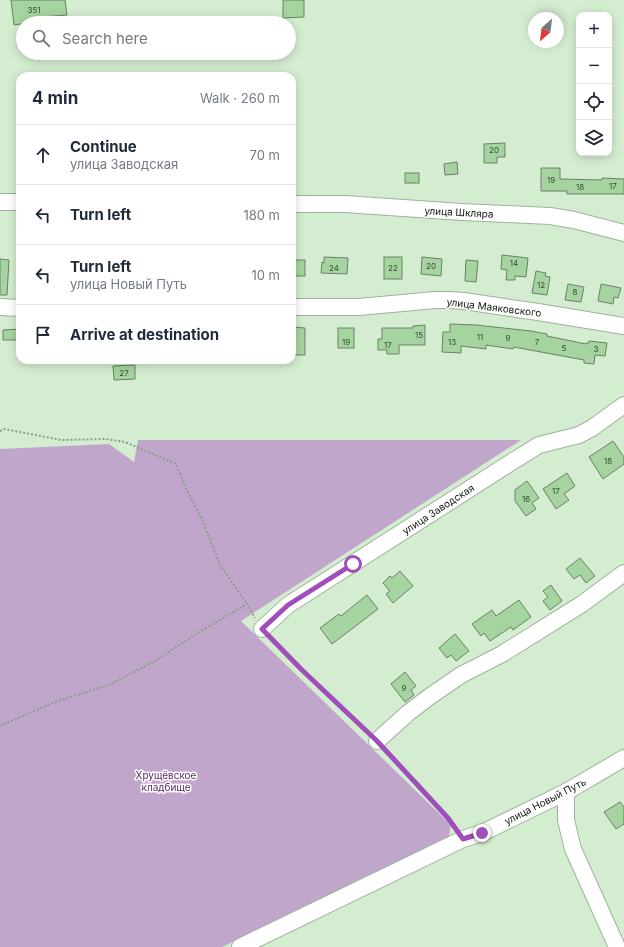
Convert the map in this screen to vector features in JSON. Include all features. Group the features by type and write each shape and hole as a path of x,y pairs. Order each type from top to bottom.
{"street":[{"path":"0,202 16,202"},
{"name":"улица Шкляра","path":"296,204 345,204 550,216 574,220 624,233"},
{"name":"улица Маяковского","path":"296,307 359,307 449,300 624,326"},
{"path":"0,307 16,308"},
{"name":"улица Заводская","path":"262,629 288,605 539,445 579,435 624,406"},
{"path":"377,741 408,713 429,697 462,675 502,654 582,604 624,573"},
{"name":"улица Новый Путь","path":"240,947 463,839 482,833 566,792 624,758"},
{"path":"566,792 566,820 573,848 619,945"}],"path":[{"path":"0,431 4,429 62,440 106,439 125,442 176,464 187,491 201,517 220,565 262,629 302,670 377,741 448,818 463,839"},
{"path":"0,726 55,702 109,685 155,661 201,631 247,604"}],"green space":[{"name":"Хрущёвское кладбище","path":"138,440 521,440 241,621 451,825 448,840 222,947 0,947 0,449 109,444 134,462"}],"building":[{"path":"11,0 65,0 67,15 16,16 16,25 14,25"},
{"path":"283,0 304,0 304,17 283,16"},
{"path":"505,143 505,157 497,157 497,163 484,163 484,144"},
{"path":"457,162 458,174 445,175 444,164"},
{"path":"541,168 560,168 560,179 624,179 624,194 567,194 567,191 541,191"},
{"path":"405,173 419,173 419,183 405,183"},
{"path":"502,255 528,258 526,277 515,276 515,280 506,280 507,270 501,269"},
{"path":"324,257 348,258 347,274 321,273"},
{"path":"384,257 402,257 402,279 384,279"},
{"path":"422,257 442,259 441,276 421,274"},
{"path":"0,259 9,260 7,295 0,295"},
{"path":"296,260 305,260 305,276 296,276"},
{"path":"466,260 478,261 476,282 465,281"},
{"path":"536,271 546,273 545,276 550,277 547,295 532,293"},
{"path":"568,284 584,287 581,302 565,300"},
{"path":"601,284 621,288 618,298 614,297 613,304 598,301"},
{"path":"450,324 476,325 531,331 586,344 589,343 589,341 607,343 605,356 595,355 594,364 584,363 584,360 514,347 513,349 486,345 486,349 461,346 461,353 442,352 443,332 450,332"},
{"path":"425,325 425,345 399,345 399,354 387,354 387,350 378,350 378,339 382,339 382,328 413,328 413,326"},
{"path":"296,327 305,328 305,355 296,355"},
{"path":"338,328 354,328 354,348 338,348"},
{"path":"16,329 16,340 3,340 3,330"},
{"path":"135,365 135,379 114,380 113,366"},
{"path":"613,441 624,457 624,464 603,479 589,457"},
{"path":"567,473 575,486 564,494 569,500 556,509 543,489"},
{"path":"527,481 539,498 532,503 536,509 526,516 515,501 515,490"},
{"path":"580,558 595,576 586,583 580,575 574,579 566,569"},
{"path":"400,571 413,586 393,603 386,594 390,591 383,583 390,576 392,578"},
{"path":"551,585 562,601 550,610 543,601 548,597 543,591"},
{"path":"367,595 378,609 332,644 320,628 339,614 341,616"},
{"path":"519,600 531,617 513,630 511,627 490,641 484,633 481,636 472,624 492,610 496,616"},
{"path":"455,634 469,651 456,661 451,655 447,658 439,648"},
{"path":"405,672 416,686 411,690 414,695 405,702 391,684"},
{"path":"620,802 624,807 624,824 616,829 604,812"}],"route":[{"path":"353,564 288,605 262,629 302,670 377,741 448,818 463,839 482,833"}]}
